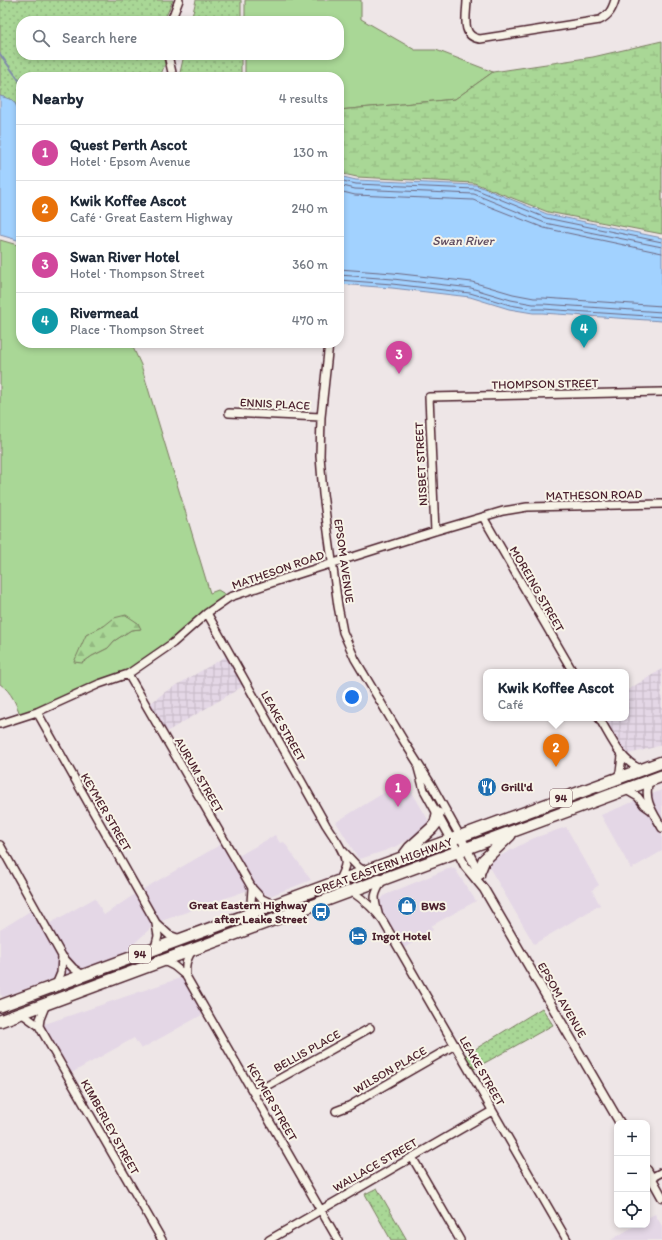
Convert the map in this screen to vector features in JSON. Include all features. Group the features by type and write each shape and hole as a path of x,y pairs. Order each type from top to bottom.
{"highway":[{"name":"GREAT EASTERN HIGHWAY","path":"0,1006 273,904 662,762"},
{"name":"GREAT EASTERN HIGHWAY","path":"0,1021 662,776"},
{"path":"404,856 410,848 432,828 436,823 438,814"},
{"path":"479,872 484,860 513,831"}],"street":[{"path":"173,16 179,0"},
{"path":"467,0 467,32 474,38 480,39 600,20 608,15 615,0"},
{"path":"169,60 171,72"},
{"name":"EPSOM AVENUE","path":"328,348 321,418 320,456 332,563 343,632 355,659 417,764 431,784 463,850 479,872 484,889"},
{"name":"THOMPSON STREET","path":"429,397 662,392"},
{"name":"NISBET STREET","path":"429,397 435,531"},
{"name":"ENNIS PLACE","path":"229,413 321,418"},
{"name":"MATHESON ROAD","path":"0,724 36,712 99,684 128,674 173,643 207,613 230,597 332,563 503,511 527,507 662,504"},
{"name":"MOREING STREET","path":"483,517 571,669"},
{"name":"LEAKE STREET","path":"207,613 326,825 342,850 364,871"},
{"name":"AURUM STREET","path":"128,674 252,888 262,899 273,904"},
{"name":"KEYMER STREET","path":"36,712 156,923 169,936 180,939"},
{"path":"601,721 622,756 633,766 640,769"},
{"path":"618,778 622,756"},
{"name":"EPSOM AVENUE","path":"417,764 424,790 438,814 456,837"},
{"path":"649,781 646,794 652,812 662,828"},
{"path":"626,790 638,797 652,812"},
{"path":"0,845 62,956 73,968 83,975"},
{"name":"LEAKE STREET","path":"339,880 345,864 342,850"},
{"name":"EPSOM AVENUE","path":"463,850 465,866 484,889 618,1120"},
{"name":"LEAKE STREET","path":"378,914 374,901 376,892 383,879"},
{"path":"247,914 251,903 252,888"},
{"name":"LEAKE STREET","path":"351,891 366,901 378,914 567,1240"},
{"name":"KEYMER STREET","path":"156,923 158,936 156,948"},
{"path":"186,976 185,965 192,950"},
{"path":"56,985 61,973 62,956"},
{"name":"KEYMER STREET","path":"164,961 174,966 186,976 338,1240"},
{"path":"39,1026 46,1004"},
{"name":"KIMBERLEY STREET","path":"21,1013 39,1026 162,1240"},
{"name":"BELLIS PLACE","path":"254,1094 370,1028"},
{"name":"WILSON PLACE","path":"336,1111 349,1106 455,1045"},
{"name":"WALLACE STREET","path":"269,1240 492,1110"},
{"path":"412,1157 460,1240"},
{"path":"650,1174 662,1172"},
{"path":"650,1176 662,1197"}],"shaded area":[{"path":"230,654 247,684 163,734 147,706 165,692"},
{"path":"662,669 662,745 622,756 601,721 629,721 629,689"},
{"path":"405,780 430,823 418,834 399,845 360,859 358,858 336,822"},
{"path":"662,790 662,851 631,869 601,815"},
{"path":"566,827 599,885 592,890 600,905 534,944 489,867 490,862 534,838"},
{"path":"275,835 280,843 284,842 311,880 270,896 251,889 156,923 121,956 3,997 0,994 0,930 35,908 45,926 95,898 104,915 138,892 225,842 235,858"},
{"path":"450,868 455,869 476,901 431,926 433,930 401,950 372,908 385,895"},
{"path":"186,976 207,1012 141,1049 134,1038 68,1075 39,1026"},
{"path":"655,1214 662,1226 662,1240 611,1240 631,1228 650,1228 650,1216"}],"green space":[{"path":"0,0 173,0 166,16 16,16 16,60 164,60 165,64 162,72 16,72 16,105 13,100 0,96"},
{"path":"196,0 241,0 241,16 192,16"},
{"path":"245,0 361,0 361,19 415,50 436,50 493,72 455,99 344,110 344,72 245,72 245,60 344,60 344,16 245,16"},
{"path":"662,41 662,234 548,212 474,183 357,177 344,174 344,110 455,99 493,72 593,57"},
{"path":"183,60 241,60 241,72 180,72"},
{"path":"0,240 16,245 16,348 133,348 141,365 210,593 218,590 230,597 128,674 21,717 11,695 0,684","holes":["104,626 140,629 131,630 114,641 108,648 82,663 86,635"]},
{"path":"126,615 138,623 141,629 131,630 114,641 108,648 82,663 74,662 86,635 104,626 114,618"},
{"path":"542,1008 553,1025 472,1070 464,1056"},
{"path":"377,1188 407,1240 391,1240 365,1194"}],"water":[{"path":"0,96 13,100 16,105 16,240 0,235"},
{"name":"Swan River","path":"344,177 356,180 476,185 547,214 662,238 662,321 533,313 509,309 470,297 344,284"}],"waterway":[{"path":"0,54 16,76"}],"place":[{"name":"Rivermead","path":"584,348"},
{"name":"Swan River Hotel","path":"399,374"},
{"name":"Kwik Koffee Ascot","path":"556,767"},
{"name":"Grill'd","path":"487,787"},
{"name":"Quest Perth Ascot","path":"398,807"},
{"name":"BWS","path":"407,906"},
{"name":"Great Eastern Highway after Leake Street","path":"321,912"},
{"name":"Ingot Hotel","path":"358,936"}]}
